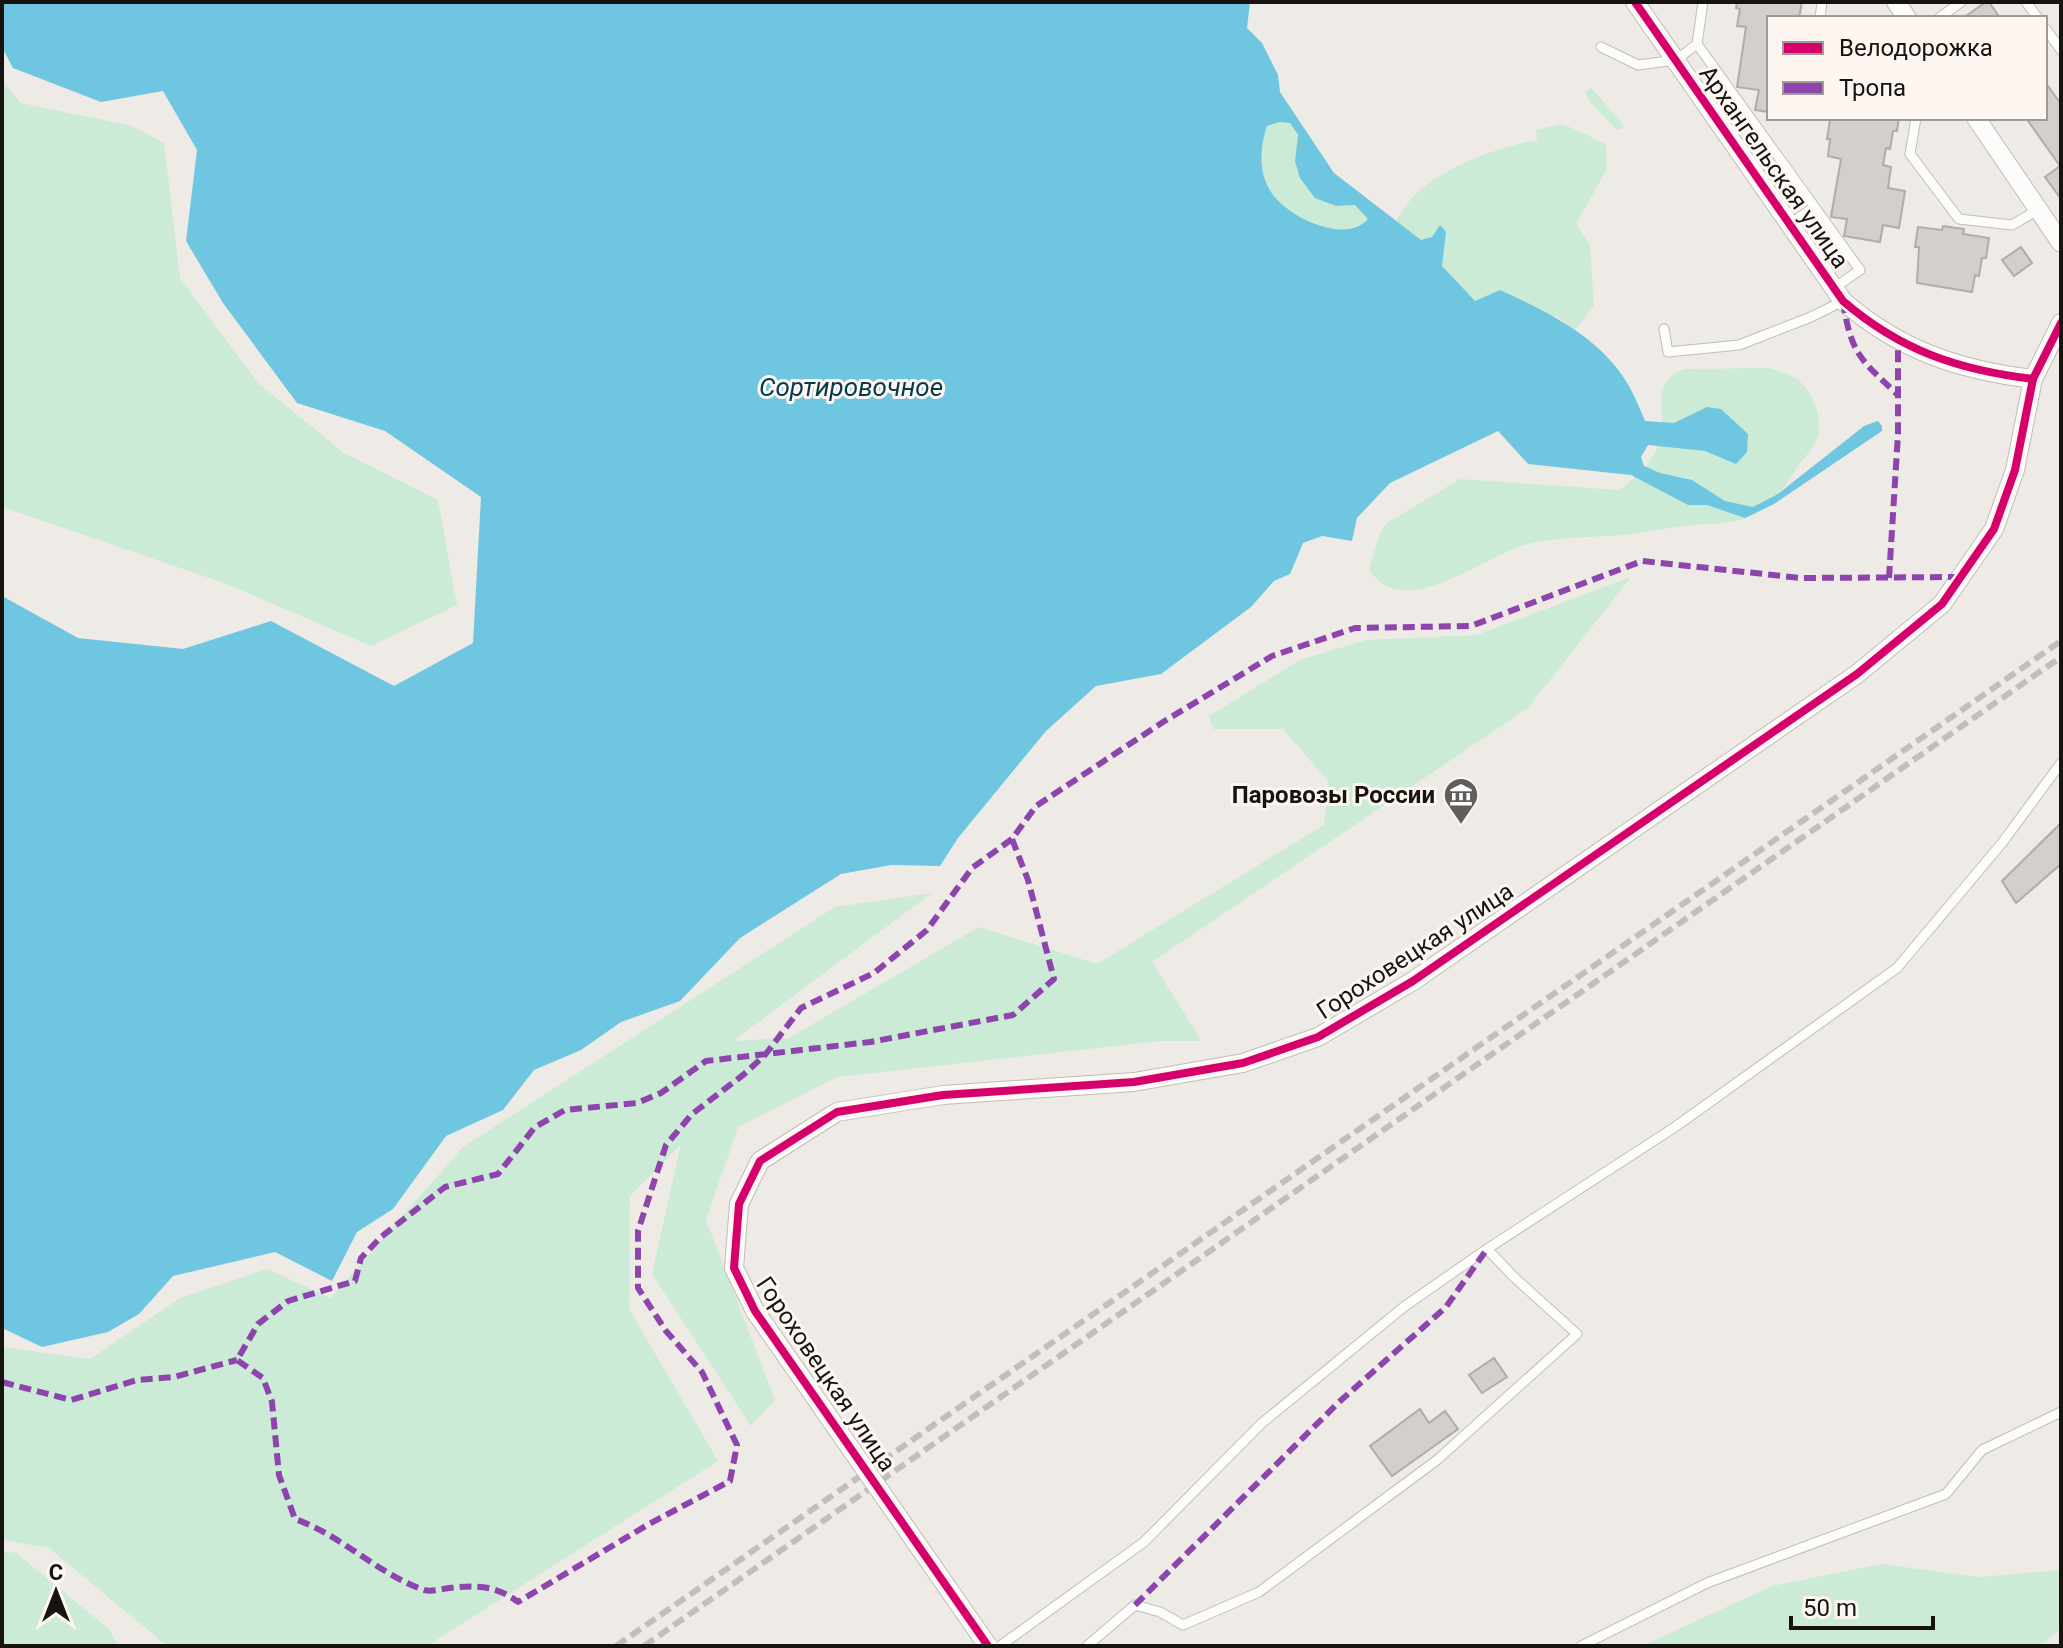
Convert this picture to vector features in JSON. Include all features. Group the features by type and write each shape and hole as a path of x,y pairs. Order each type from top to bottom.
{"street":[{"name":"Архангельская улица","path":"1635,2 1838,295 1869,323 1953,365 1996,375 2033,379"},
{"path":"1977,120 2061,243"},
{"name":"Гороховецкая улица","path":"988,1646 755,1311 734,1268 739,1204 760,1161 837,1112 943,1095 1134,1082 1243,1063 1318,1037 1413,981 1857,674 1942,604 1994,529 2015,470 2033,379 2061,323"}],"lane":[{"path":"1664,329 1668,352 1739,345 1811,317 1838,295 1860,270 1697,44 1703,2"},
{"path":"1942,16 1961,2"},
{"path":"2047,31 2061,50"},
{"path":"1601,47 1638,65 1676,60 1697,44"},
{"path":"1916,120 1910,154 1959,219 2012,225 2038,210"},
{"path":"1790,224 1813,208"},
{"path":"1000,1646 1144,1542 1262,1423 1405,1306 1675,1127 1897,968 2002,843 2061,763"},
{"path":"1087,1646 1135,1605 1160,1612 1183,1625 1259,1592 1437,1460 1577,1334 1487,1249"},
{"path":"1581,1646 1707,1583 1946,1494 1982,1450 2061,1412"}],"green space":[{"path":"2,81 21,103 132,126 164,143 180,278 258,383 344,453 438,500 457,605 371,646 227,584 2,507"},
{"path":"1591,88 1623,124 1622,129 1617,130 1590,102 1585,92"},
{"path":"1279,122 1290,123 1298,136 1295,161 1336,206 1355,205 1368,219 1357,226 1330,228 1302,219 1279,202 1267,184 1262,159 1267,126"},
{"path":"1563,124 1606,144 1607,169 1576,224 1590,245 1594,305 1575,330 1556,316 1475,302 1442,266 1446,232 1440,226 1432,237 1421,240 1396,223 1405,206 1436,178 1477,157 1537,140 1536,130"},
{"path":"1769,368 1794,377 1803,384 1816,406 1819,431 1813,447 1777,496 1751,516 1726,523 1528,544 1446,581 1423,588 1402,590 1384,584 1369,569 1380,533 1387,523 1460,479 1619,490 1643,470 1656,451 1661,432 1663,390 1673,374 1685,369"},
{"path":"1631,577 1528,708 1152,962 1202,1041 1160,1041 837,1077 738,1127 706,1220 775,1400 751,1426 652,1274 681,1144 630,1196 629,1309 718,1461 427,1646 167,1646 49,1548 2,1540 2,1347 90,1359 180,1298 267,1269 331,1298 463,1147 835,907 932,893 733,1041 789,1038 979,927 1097,964 1324,825 1329,782 1283,729 1213,729 1209,716 1300,660 1366,640 1477,635"},
{"path":"2,1551 16,1553 109,1629 118,1646 2,1646"},
{"path":"1881,1564 1980,1577 2061,1570 2061,1630 2039,1646 1642,1646 1772,1586"}],"water":[{"name":"Сортировочное","path":"2,2 1250,2 1247,28 1262,43 1278,75 1280,92 1334,173 1421,240 1432,237 1440,225 1446,232 1442,266 1475,301 1500,290 1537,308 1589,340 1618,369 1645,421 1674,423 1707,407 1721,409 1748,434 1747,452 1736,464 1705,451 1648,445 1641,457 1644,466 1692,480 1725,501 1753,507 1778,494 1864,426 1878,421 1882,431 1774,504 1745,518 1707,505 1688,505 1631,475 1528,464 1498,431 1390,483 1357,518 1352,541 1322,536 1303,543 1290,574 1274,581 1251,607 1161,674 1096,686 1046,731 958,838 940,866 891,865 841,874 740,938 680,1001 621,1022 581,1050 534,1070 503,1110 446,1136 393,1209 357,1232 332,1281 275,1252 173,1276 139,1314 108,1332 42,1347 2,1328 2,596 78,638 183,649 271,621 394,686 473,643 481,497 385,431 297,403 223,303 186,241 197,150 163,91 101,102 13,68 2,47","holes":["1279,122 1290,123 1298,135 1295,161 1300,178 1315,198 1336,206 1355,205 1368,219 1358,226 1345,229 1317,225 1290,210 1271,192 1262,168 1267,126"]}],"building":[{"path":"1737,2 1802,2 1799,16 1767,16 1767,112 1755,110 1759,90 1737,87 1746,27 1737,26 1740,9 1736,8"},
{"path":"1989,2 1999,16 1966,16"},
{"path":"2047,85 2061,104 2061,199 2045,177 2060,166 2027,120 2047,120"},
{"path":"1830,120 1899,120 1890,149 1886,148 1883,165 1891,167 1888,188 1905,191 1899,228 1883,225 1880,242 1844,236 1847,219 1831,217 1841,159 1828,156 1830,139 1827,139"},
{"path":"1943,226 1964,229 1963,234 1989,238 1986,258 1982,258 1979,276 1975,275 1972,292 1917,283 1919,247 1915,247 1918,227 1942,230"},
{"path":"2021,247 2032,263 2014,276 2002,260"},
{"path":"2061,823 2061,864 2016,903 2002,881"},
{"path":"1494,1358 1507,1377 1482,1393 1469,1375"},
{"path":"1420,1409 1429,1423 1445,1411 1458,1429 1392,1476 1370,1446"}],"railway":[{"path":"616,1646 2061,641"},
{"path":"644,1646 2061,657"}],"marked path":[{"path":"1843,301 1850,333 1859,354 1897,394"},
{"path":"1889,578 1898,434 1898,340"},
{"path":"1012,839 972,868 927,930 874,973 801,1008 765,1055 692,1114 666,1145 638,1231 638,1288 666,1331 702,1372 737,1445 730,1481 649,1524 518,1602 502,1592 485,1588 424,1590 295,1519 279,1475 272,1402 263,1378 237,1360 258,1324 288,1301 355,1281 361,1258 381,1237 445,1187 498,1174 535,1127 565,1110 637,1103 661,1093 706,1061 870,1042 1013,1015 1054,979 1028,880 1012,839 1036,806 1163,722 1272,656 1355,628 1471,626 1642,561 1801,578 1962,577"},
{"path":"1135,1605 1339,1402 1446,1307 1487,1249"},
{"path":"2,1382 71,1400 137,1380 174,1377 237,1360"}],"cycle path":[{"path":"1635,2 1843,301 1887,333 1932,355 1980,370 2033,379"},
{"path":"988,1646 755,1311 734,1268 739,1204 760,1161 837,1112 943,1095 1134,1082 1243,1063 1318,1037 1413,981 1857,674 1942,604 1994,529 2015,470 2033,379 2061,323"}],"place":[{"name":"Паровозы России","path":"1461,826"}]}
